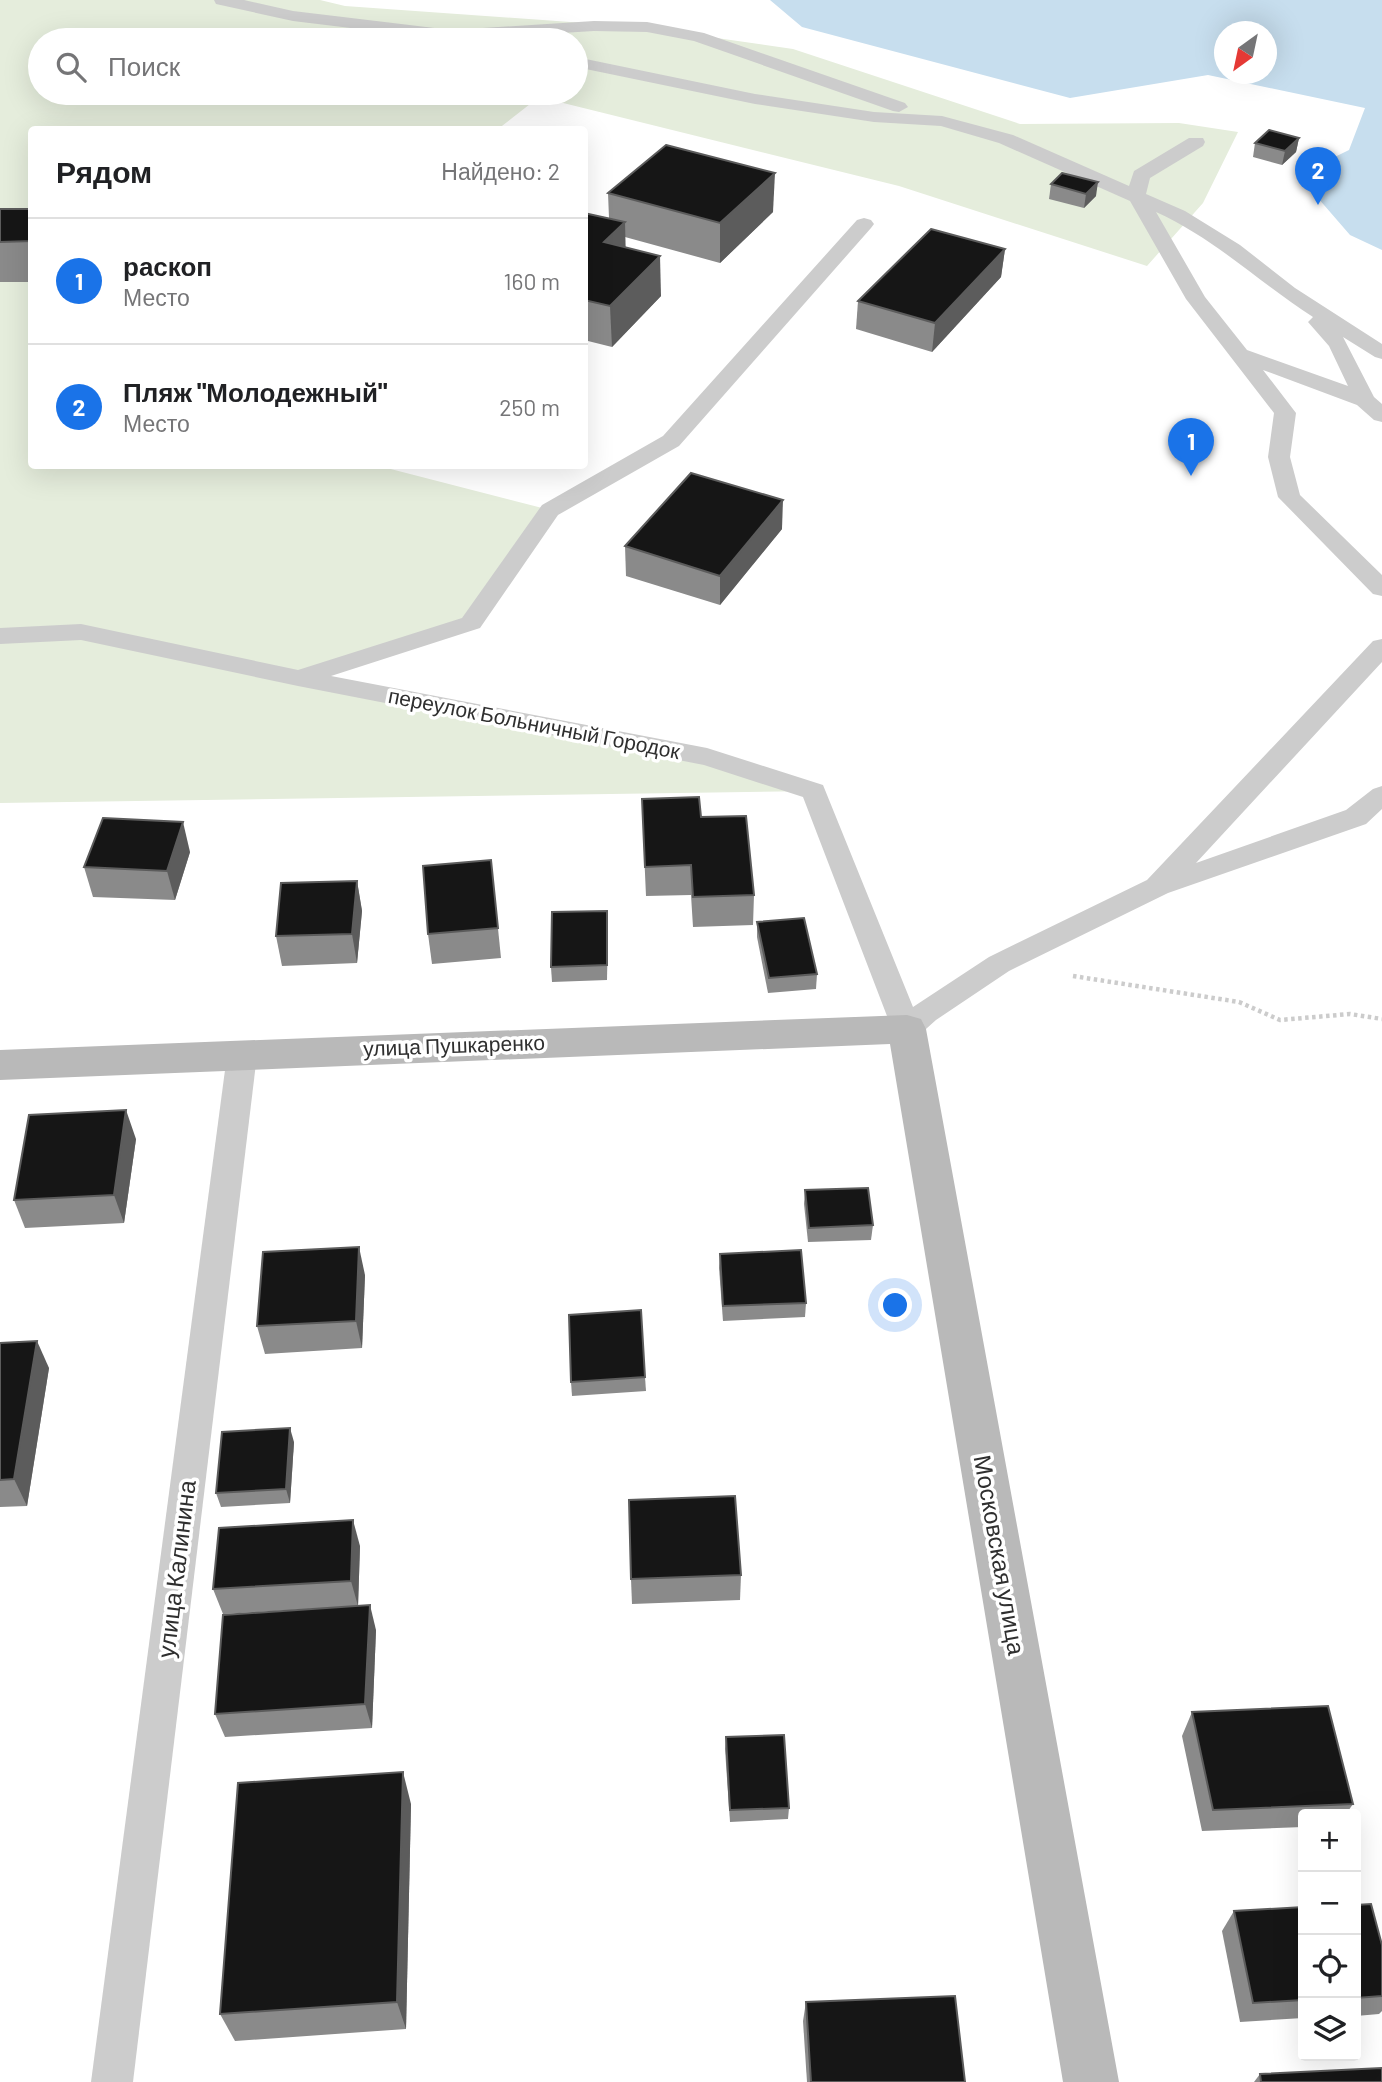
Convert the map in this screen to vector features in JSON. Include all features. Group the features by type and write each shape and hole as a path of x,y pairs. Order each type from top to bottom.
{"main road":[{"name":"улица Пушкаренко","path":"0,1065 907,1029"},
{"name":"Московская улица","path":"907,1029 1091,2082"}],"lane":[{"path":"222,0 293,16 383,28"},
{"path":"571,28 648,27 698,37 942,121 1006,139 1178,215 1233,249 1288,292 1382,354"},
{"path":"588,64 755,99 874,117 942,121"},
{"path":"1196,142 1141,175 1136,195 1196,299 1285,413 1279,457 1289,497 1382,589"},
{"path":"298,678 471,623 550,510 671,440 864,224"},
{"path":"1288,292 1338,344 1365,400"},
{"path":"1238,354 1365,400 1382,415"},
{"name":"переулок Больничный Городок","path":"0,636 81,632 298,678 707,757 814,791 907,1029"},
{"path":"1157,887 1382,647"},
{"path":"907,1029 926,1012 999,964 1157,887 1356,817 1382,795"},
{"name":"улица Калинина","path":"111,2082 242,1055"}],"path":[{"path":"999,964 1239,1002 1280,1020 1350,1014 1382,1019"}],"green space":[{"path":"0,0 320,0 345,6 640,27 793,49 1020,124 1179,123 1238,132 1203,203 1147,266 899,186 571,105 588,105 588,28 28,28 28,105 529,105 502,126 28,126 28,469 391,469 550,510 471,623 300,677 707,757 814,791 0,803"}],"water":[{"path":"770,0 1382,0 1382,250 1350,235 1298,175 1349,150 1365,108 1251,84 1277,84 1277,21 1214,21 1214,76 1208,75 1070,98 802,27"}],"building":[{"path":"1269,130 1299,138 1285,151 1255,143"},
{"path":"666,145 775,173 720,223 608,193"},
{"path":"1062,173 1098,182 1086,194 1051,184"},
{"path":"0,209 28,209 28,241 0,242"},
{"path":"588,214 625,222 604,242 660,256 610,306 588,301"},
{"path":"931,229 1005,249 935,323 858,301"},
{"path":"691,473 783,500 720,576 625,546"},
{"path":"699,797 701,817 746,816 754,895 693,897 691,865 645,867 642,799"},
{"path":"103,818 183,822 167,871 84,867"},
{"path":"491,860 498,928 428,934 423,866"},
{"path":"357,881 352,934 276,936 281,883"},
{"path":"607,911 607,965 551,967 552,912"},
{"path":"804,918 817,974 769,978 757,922"},
{"path":"126,1110 114,1195 14,1200 29,1115"},
{"path":"868,1188 873,1225 809,1228 805,1190"},
{"path":"359,1247 356,1321 257,1326 263,1252"},
{"path":"801,1250 806,1303 723,1306 720,1254"},
{"path":"641,1310 645,1377 571,1382 569,1315"},
{"path":"37,1341 14,1479 0,1480 0,1343"},
{"path":"290,1428 286,1489 216,1493 222,1432"},
{"path":"735,1496 741,1575 631,1579 629,1500"},
{"path":"353,1520 351,1581 213,1589 219,1528"},
{"path":"370,1605 365,1704 215,1714 223,1615"},
{"path":"1328,1706 1353,1804 1213,1810 1192,1712"},
{"path":"784,1735 789,1808 730,1810 726,1737"},
{"path":"403,1772 397,2002 220,2014 238,1783"},
{"path":"1371,1904 1382,1945 1382,1996 1361,1998 1361,1905"},
{"path":"1298,1907 1298,2000 1253,2003 1234,1911"},
{"path":"955,1996 965,2082 811,2082 806,2002"},
{"path":"1382,2068 1382,2082 1261,2082 1260,2074"}],"place":[{"name":"Пляж \"Молодежный\"","path":"1318,205"},
{"name":"раскоп","path":"1191,476"}]}
